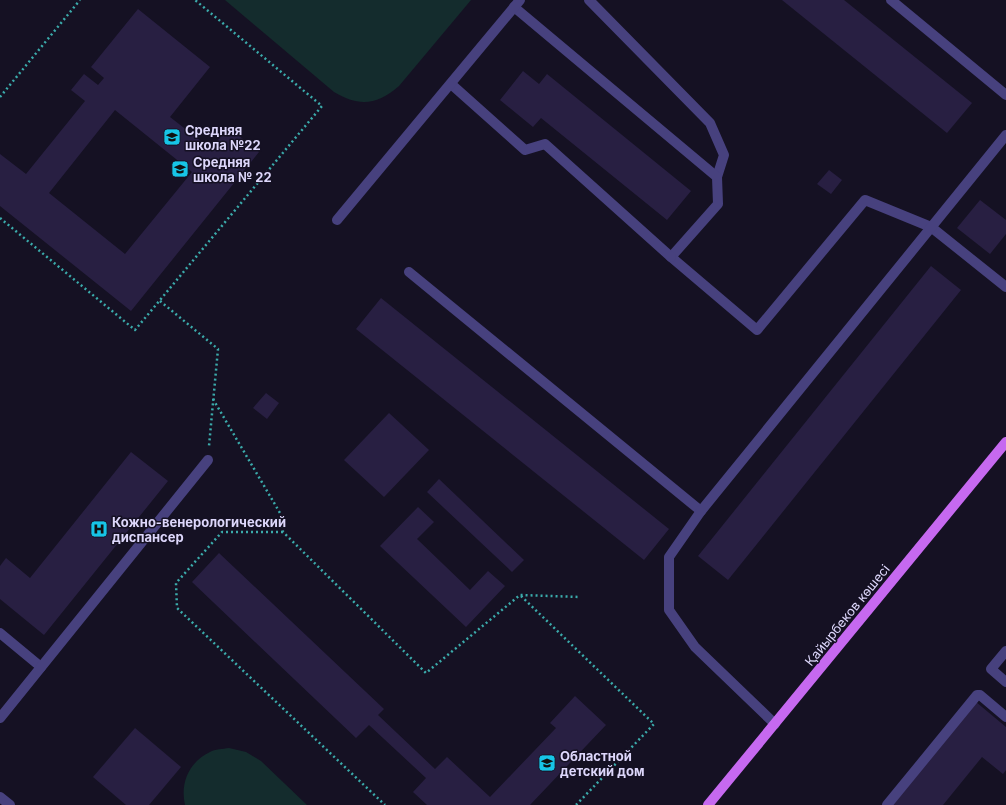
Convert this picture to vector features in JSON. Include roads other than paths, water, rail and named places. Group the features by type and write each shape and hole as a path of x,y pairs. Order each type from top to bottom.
{"main road":[{"name":"Қайырбеков көшесі","path":"708,805 1006,442"}],"lane":[{"path":"589,0 710,123 724,155 717,177 718,204 671,257"},
{"path":"891,0 1006,95"},
{"path":"337,220 517,4 717,177"},
{"path":"451,84 525,150 545,144 671,257 756,330 865,200 931,227 1006,287"},
{"path":"774,724 695,647 669,610 669,558 701,511 1006,135"},
{"path":"409,272 701,511"},
{"path":"0,718 208,460"},
{"path":"0,633 41,667"},
{"path":"1006,651 991,669 1006,682"},
{"path":"887,805 978,695 980,695 1006,717"},
{"path":"0,797 10,805"}],"place":[{"name":"Средняя школа №22","path":"172,137"},
{"name":"Средняя школа № 22","path":"180,169"},
{"name":"Кожно-венерологический диспансер","path":"99,529"},
{"name":"Областной детский дом","path":"547,763"}]}
